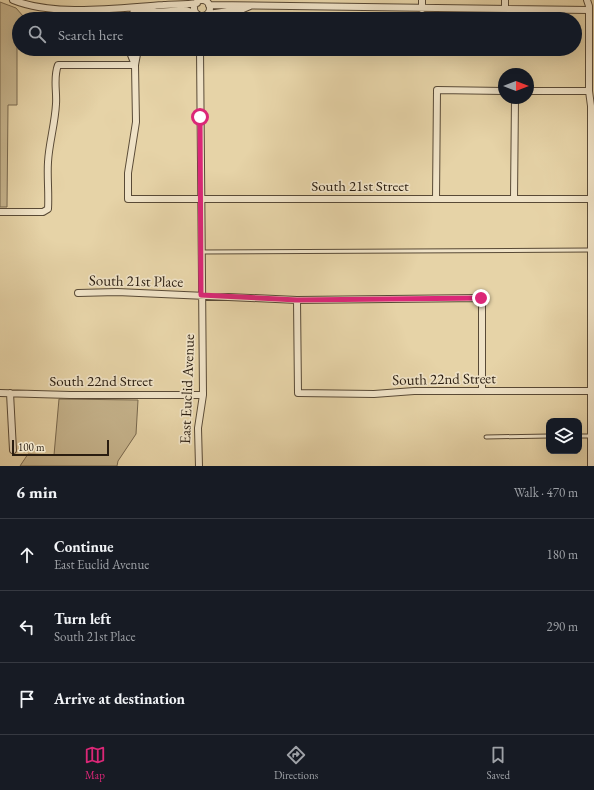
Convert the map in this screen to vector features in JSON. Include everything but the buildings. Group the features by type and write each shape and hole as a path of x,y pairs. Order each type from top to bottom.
{"street":[{"path":"13,0 50,8 135,8 202,2 222,6 244,4 250,6 339,3 422,9 505,9 590,4 589,91 591,106 592,199 591,466"},
{"path":"422,0 422,9"},
{"path":"505,9 506,0"},
{"path":"199,12 195,7 202,2"},
{"path":"225,12 243,9 250,6"},
{"path":"135,8 156,12 186,10 191,12"},
{"path":"134,12 135,8"},
{"path":"135,8 136,12"},
{"path":"131,56 135,65"},
{"path":"135,65 137,56"},
{"name":"East Euclid Avenue","path":"199,466 198,428 203,395 200,199 200,56"},
{"path":"0,212 43,212 48,209 48,163 50,139 55,122 55,72 58,65 135,65"},
{"name":"South 21st Street","path":"135,65 136,122 127,185 128,199 592,199"},
{"path":"436,199 437,90 498,91"},
{"path":"534,91 589,91"},
{"path":"514,198 515,104"},
{"name":"South 21st Place","path":"78,293 116,292 297,300 481,298 482,390"},
{"name":"South 22nd Street","path":"297,300 298,393 374,394 414,390 591,391"},
{"name":"South 22nd Street","path":"0,393 70,395 203,395"},
{"path":"10,393 12,450"}],"lane":[{"path":"201,252 591,250"},
{"path":"486,436 546,436"},
{"path":"582,436 591,436"}],"shaded area":[{"path":"0,2 16,8 20,12 12,12 12,56 17,56 17,105 8,105 7,207 0,207"},
{"path":"59,399 138,400 136,434 118,461 117,466 20,466 28,454 54,455"}],"route":[{"path":"200,117 201,295 297,300 481,298"}]}
